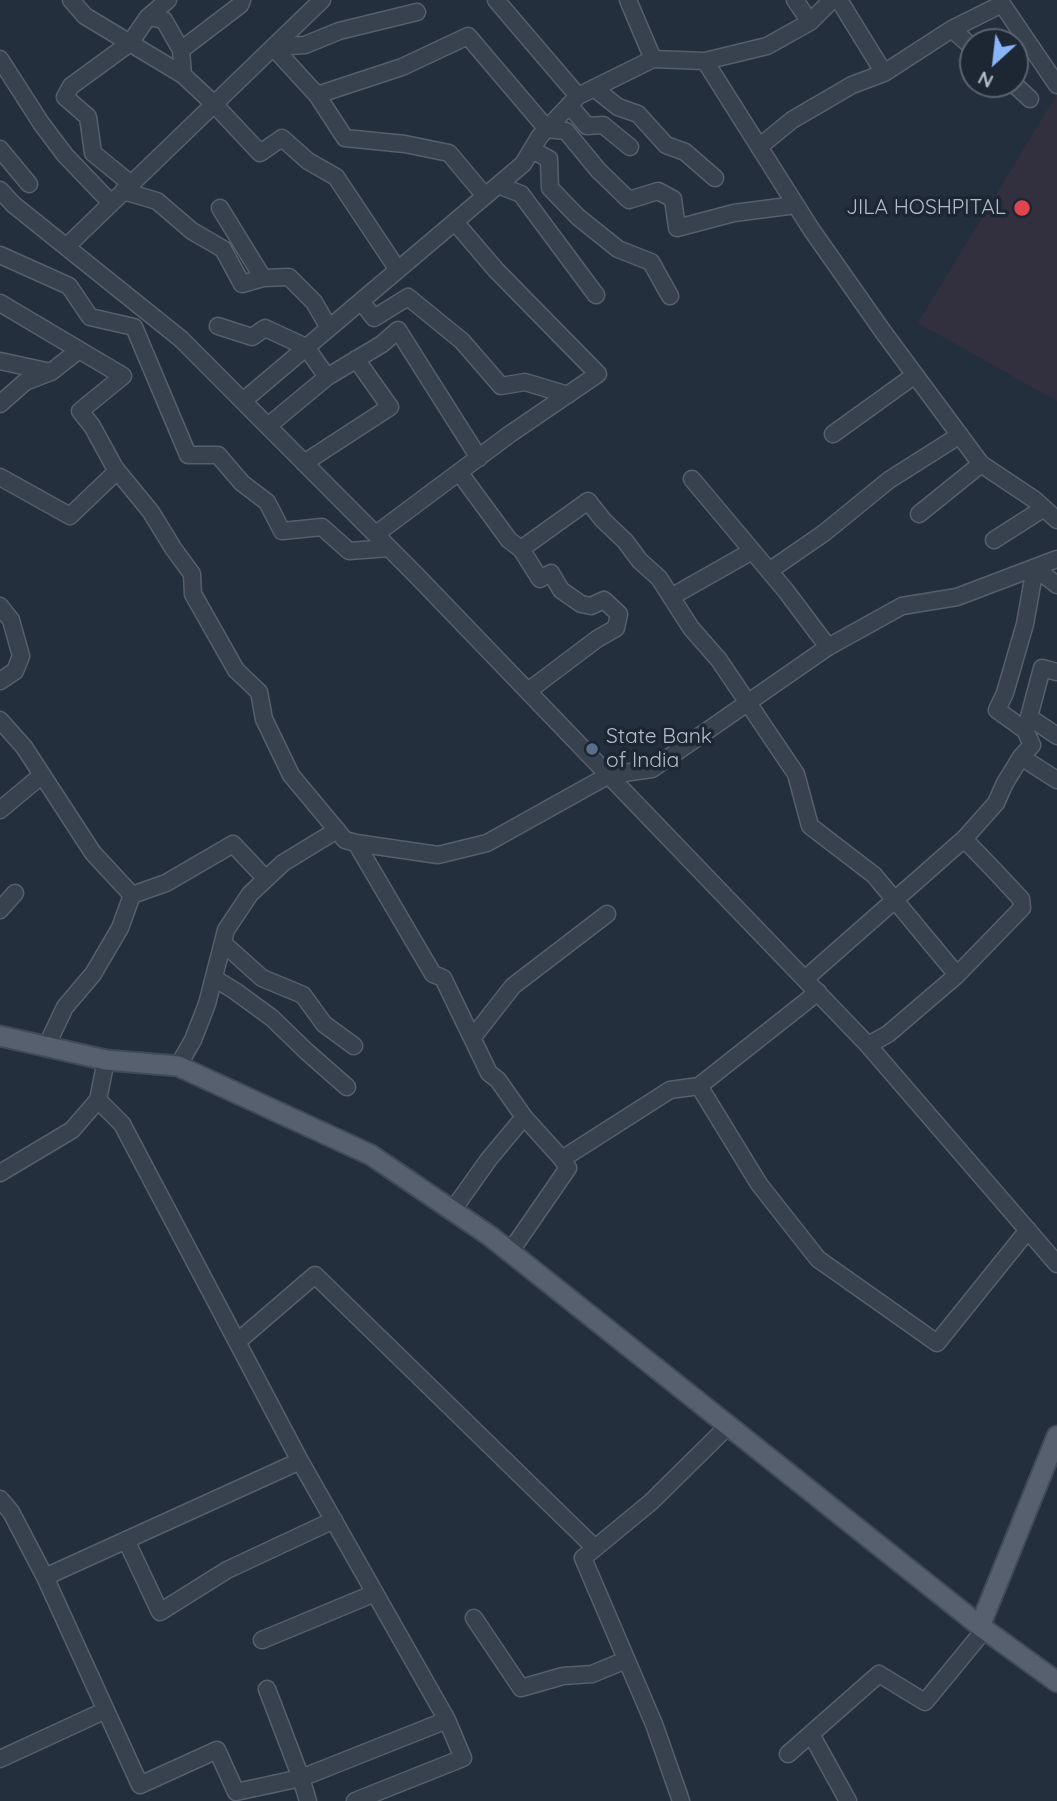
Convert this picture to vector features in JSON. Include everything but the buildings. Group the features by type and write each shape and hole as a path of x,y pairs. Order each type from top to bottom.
{"main road":[{"path":"0,1036 106,1060 178,1066 371,1155 510,1252 983,1628 1057,1682"},
{"path":"983,1628 1057,1436"}],"street":[{"path":"71,0 85,16 183,75 260,153 282,138 308,161 336,177 398,270"},
{"path":"122,192 93,153 88,117 65,97 71,86 130,43 148,17 168,0"},
{"path":"181,50 240,5 242,0"},
{"path":"496,0 573,101 587,125 603,125 630,147"},
{"path":"628,0 653,59"},
{"path":"795,0 810,22"},
{"path":"243,401 523,164 547,129 573,101 653,59 705,61 767,46 810,22 832,0"},
{"path":"839,0 884,73"},
{"path":"66,247 318,1"},
{"path":"760,147 792,120 852,85 884,73 952,29 1002,4 1057,85"},
{"path":"273,47 305,45 339,31 417,12"},
{"path":"148,17 164,20 181,50 183,75"},
{"path":"952,29 959,35"},
{"path":"317,95 402,67 468,36 547,129 566,131 598,170 629,200 658,191 674,199 677,228 734,213 796,205"},
{"path":"273,47 317,95 345,138 405,144 449,153 485,196"},
{"path":"0,59 65,155 122,192 157,201 192,232 223,249 242,284 264,278 289,277 314,302 329,328"},
{"path":"705,61 796,205 981,464 1057,520"},
{"path":"594,88 618,107 638,114 666,145 685,152 715,178"},
{"path":"0,149 29,184"},
{"path":"532,150 549,159 550,188 578,217 618,249 652,262 670,296"},
{"path":"498,185 521,194 596,295"},
{"path":"0,190 14,205 181,339 376,534 868,1045 1057,1264"},
{"path":"220,208 264,278"},
{"path":"376,534 479,457 598,374 496,270 455,222"},
{"path":"0,255 69,286 90,317 134,327 188,454 218,455 242,483 267,502 282,531 322,527 349,551 389,548"},
{"path":"361,301 374,318 408,297 462,341 501,386 525,382 568,395"},
{"path":"0,303 123,376 80,411 92,426 117,471 151,512 192,574 193,594 236,670 259,692 264,719 291,775 345,840 356,843 438,855 487,843 609,775 652,769 828,647 902,606 957,597 1057,559"},
{"path":"218,326 251,337 265,328 306,347 327,377"},
{"path":"268,426 327,377 382,344 398,330 479,457"},
{"path":"0,404 25,382 51,372 79,350"},
{"path":"304,463 390,407 356,359"},
{"path":"0,361 51,372"},
{"path":"833,434 915,375"},
{"path":"769,571 824,533 888,480 960,435"},
{"path":"919,514 981,464"},
{"path":"0,477 70,516 117,471"},
{"path":"459,472 509,540 521,549 540,579 551,573 561,590 581,604 591,606 604,600 619,614 616,628 587,646 528,691"},
{"path":"692,479 828,647"},
{"path":"521,549 588,501 640,561 659,578 691,628 719,660 796,774 810,826 874,876 957,975"},
{"path":"994,540 1044,508"},
{"path":"671,597 752,551"},
{"path":"1035,568 1057,585"},
{"path":"805,978 893,898 964,839 996,803 1004,783 1032,745 1025,730 997,710 1005,693 1025,624 1035,568"},
{"path":"0,606 11,620 21,656 15,671 0,681"},
{"path":"1057,672 1042,668 1029,717 1057,736"},
{"path":"0,720 24,747 93,853 132,895"},
{"path":"1021,757 1057,780"},
{"path":"0,810 42,775"},
{"path":"178,1066 207,1004 226,930 250,894 283,863 337,830"},
{"path":"868,1045 888,1034 957,975 1022,908 1021,899 964,839"},
{"path":"356,843 433,974 443,978 489,1073 498,1080 524,1117 568,1168 510,1252"},
{"path":"132,895 166,883 233,844 266,879"},
{"path":"0,910 15,893"},
{"path":"46,1047 65,1007 93,974 120,928 132,895"},
{"path":"473,1037 513,986 607,914"},
{"path":"223,943 262,978 303,995 324,1024 354,1046"},
{"path":"214,978 272,1018 347,1087"},
{"path":"562,1159 670,1090 699,1086 818,992"},
{"path":"0,1174 72,1130 98,1100 106,1060"},
{"path":"699,1086 759,1184 818,1259 937,1343 1028,1230"},
{"path":"98,1100 122,1124 300,1461 447,1720 463,1758 355,1801"},
{"path":"452,1210 524,1117"},
{"path":"237,1342 315,1275 595,1548"},
{"path":"681,1801 654,1724 583,1558 651,1502 728,1426"},
{"path":"45,1577 300,1461"},
{"path":"0,1499 11,1512 45,1577 140,1785 217,1750 236,1792 301,1778 447,1720"},
{"path":"126,1540 160,1612 227,1570 334,1520"},
{"path":"262,1640 375,1593"},
{"path":"474,1618 521,1688 563,1676 592,1674 626,1660"},
{"path":"788,1754 879,1674 925,1702 983,1628"},
{"path":"267,1689 301,1778 302,1799"},
{"path":"0,1759 106,1710"},
{"path":"811,1734 848,1801"}],"shaded area":[{"name":"JILA HOSHPITAL","path":"1057,94 1057,401 918,323"}],"place":[{"name":"JILA HOSHPITAL","path":"1022,208"},
{"name":"State Bank of India","path":"592,749"}]}
